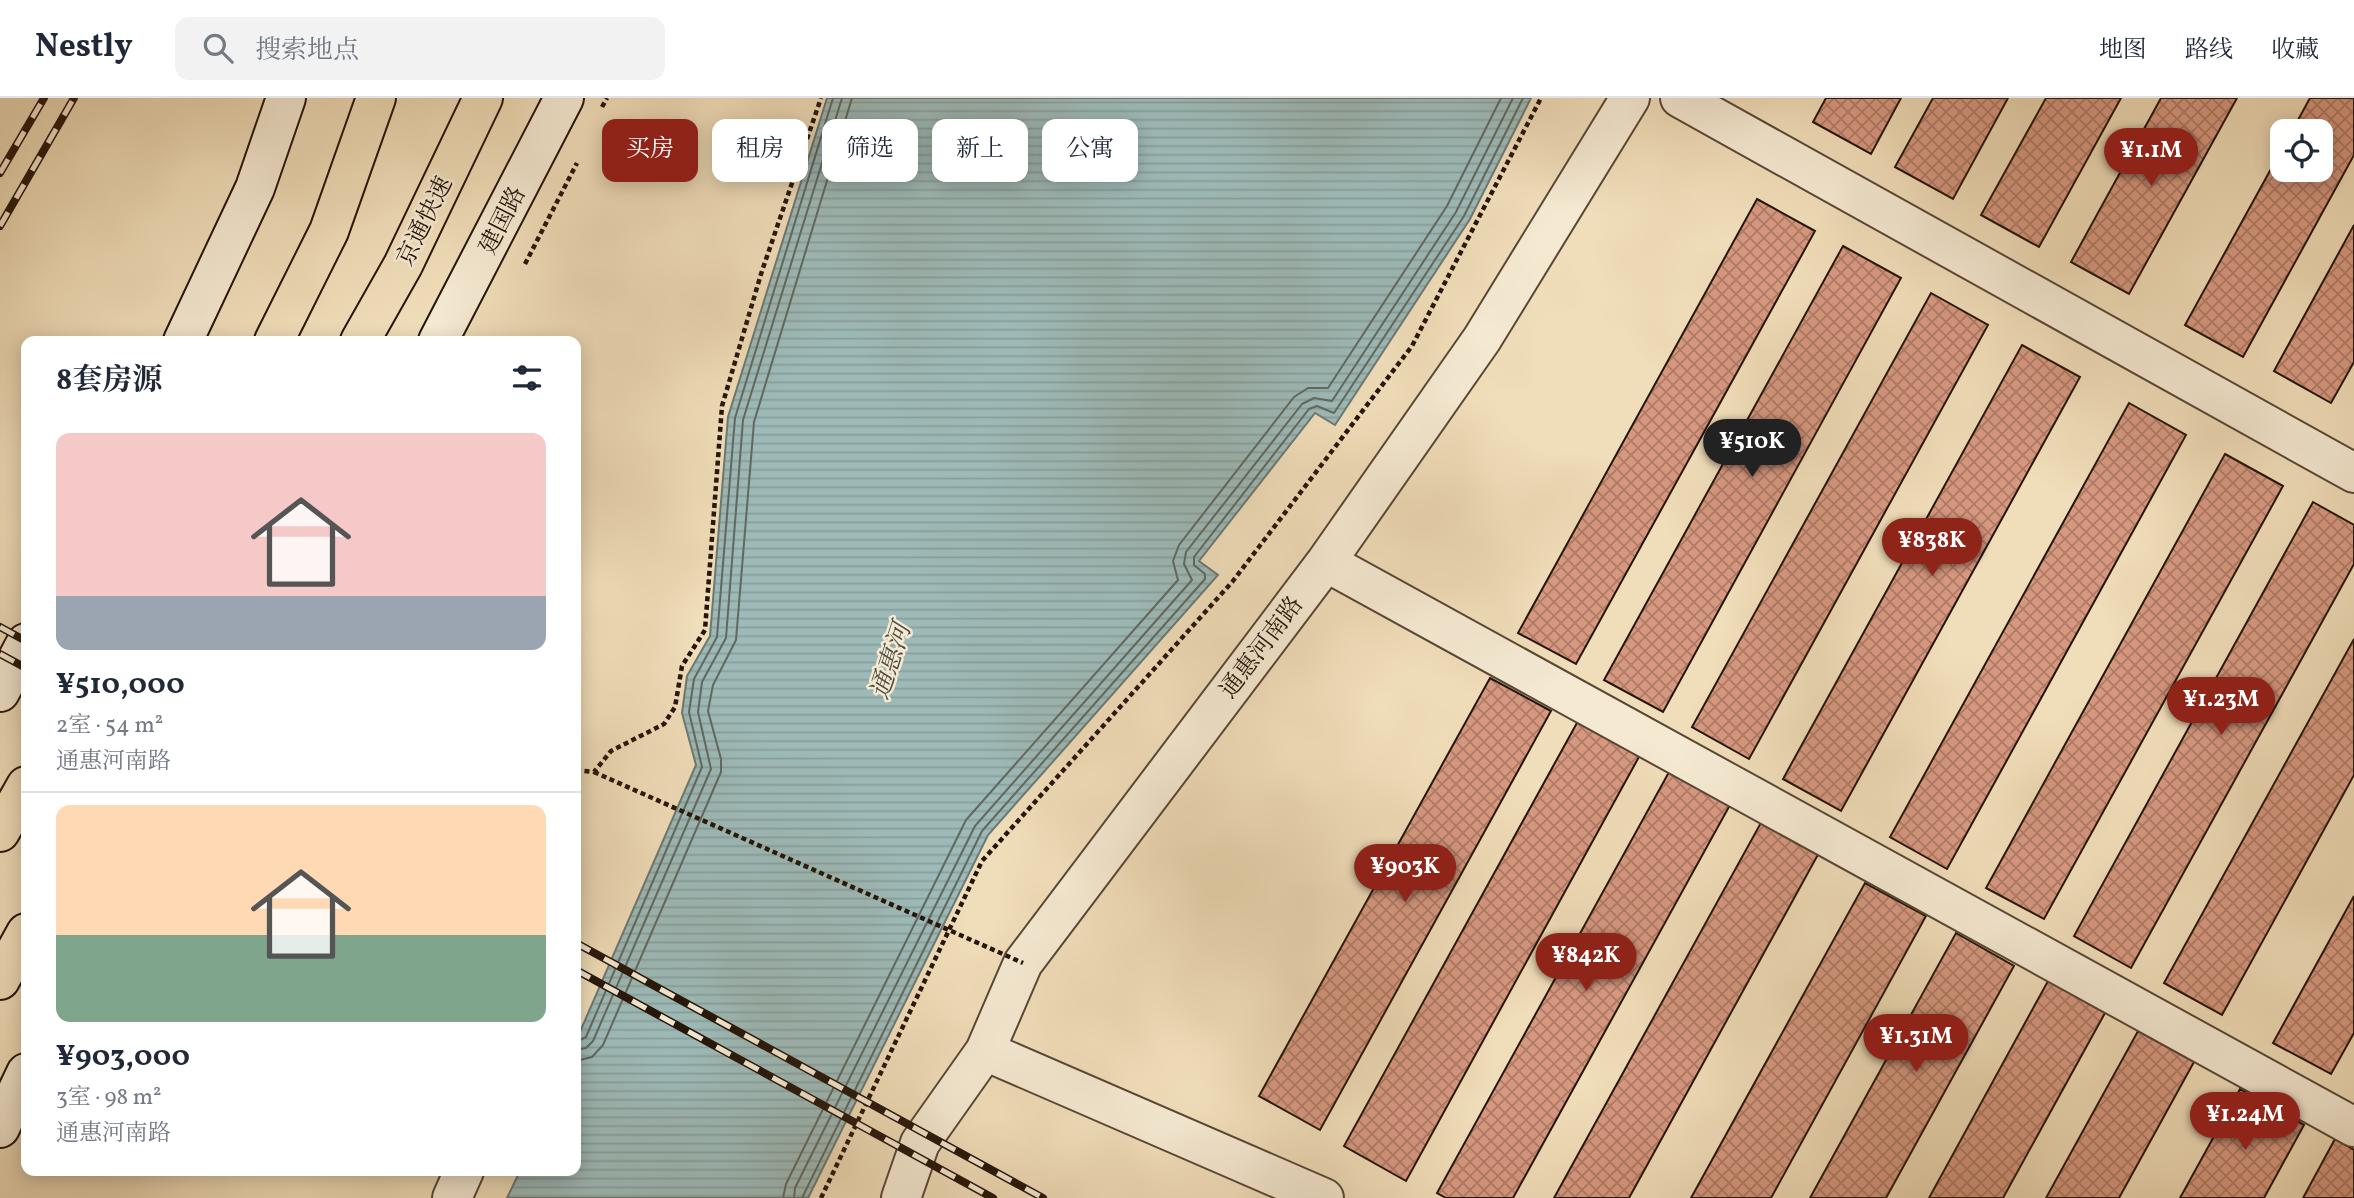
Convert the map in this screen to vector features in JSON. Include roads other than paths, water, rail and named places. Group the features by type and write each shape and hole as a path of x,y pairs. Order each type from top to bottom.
{"highway":[{"path":"276,336 328,231 376,98"},
{"name":"京通快速","path":"363,336 402,265 483,98"},
{"path":"0,832 21,795"},
{"path":"0,979 21,942"}],"street":[{"path":"185,336 255,188 286,98"},
{"name":"建国路","path":"441,336 564,98"},
{"name":"通惠河南路","path":"901,1198 920,1143 985,1051 1023,963 1326,562 1482,339 1630,98"},
{"path":"1680,98 2354,473"},
{"path":"1326,562 2354,1127"},
{"path":"0,692 21,652"},
{"path":"985,1051 1324,1198"},
{"path":"0,1128 21,1084"},
{"path":"452,1198 462,1176"}],"water":[{"name":"通惠河","path":"827,98 1531,98 1470,219 1335,425 1315,413 1199,561 1218,575 988,835 808,1198 507,1198 518,1176 581,1176 581,1030 696,765 682,713 687,676 710,636 728,417 801,182 808,182 808,159"}],"railway":[{"path":"0,173 44,98"},
{"path":"0,226 74,98"},
{"path":"0,627 21,638"},
{"path":"0,654 21,665"},
{"path":"581,946 1043,1198"},
{"path":"581,973 993,1198"}]}
